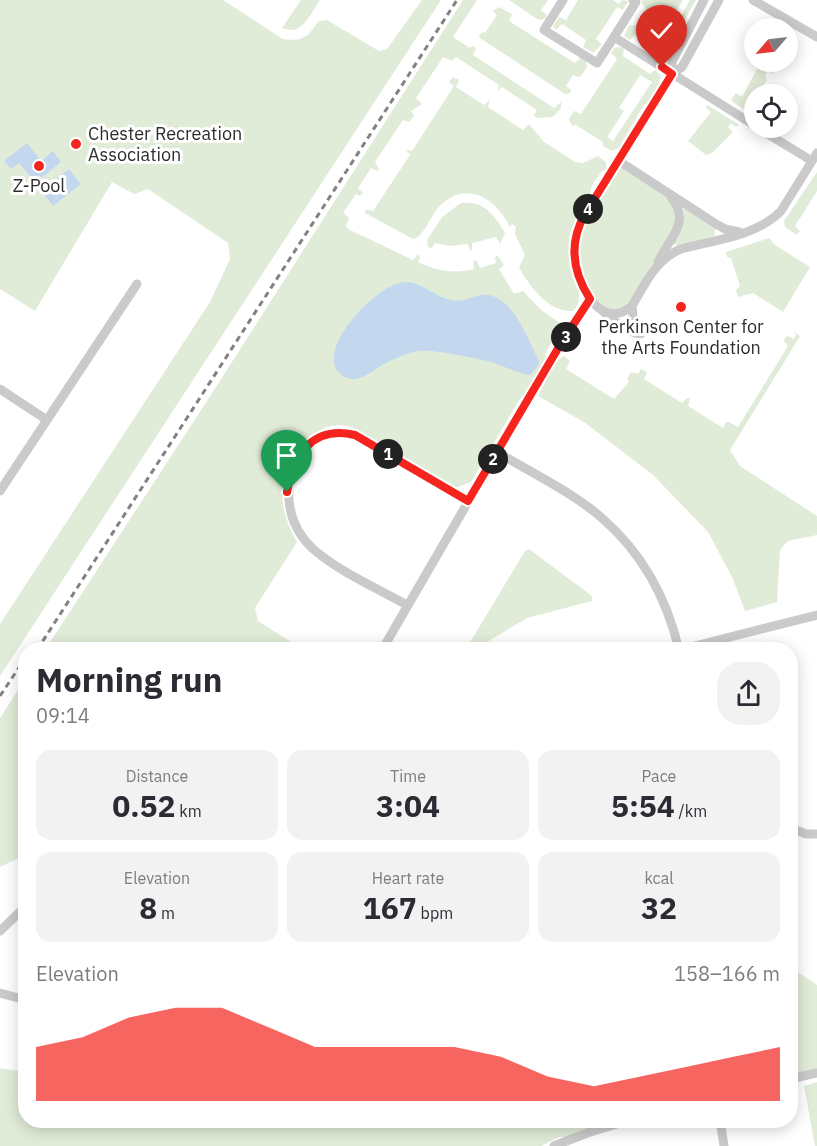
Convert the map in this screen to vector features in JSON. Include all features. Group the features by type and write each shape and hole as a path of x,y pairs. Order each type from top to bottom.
{"street":[{"path":"563,0 544,30 597,63 636,2 633,0"},
{"path":"672,74 672,62 704,0"},
{"path":"632,306 634,326 641,334 613,321 590,299 577,270 575,234 585,214 672,74 682,67 719,0"},
{"path":"753,0 817,37"},
{"path":"614,37 744,119"},
{"path":"656,267 670,254 681,249 742,232 774,219 815,158 778,138"},
{"path":"619,161 725,229 742,232"},
{"path":"602,309 614,314 627,310 632,306 656,267 680,221 679,209 665,190"},
{"path":"0,491 137,284"},
{"path":"386,642 560,345 590,299"},
{"path":"0,389 46,420"},
{"path":"407,605 335,564 312,548 298,530 287,492 291,473 300,456 310,443 323,434 340,431 355,435 468,501"},
{"path":"497,452 602,518 626,542 645,567 662,596 677,642"},
{"path":"707,642 817,615"},
{"path":"798,831 817,834"},
{"path":"0,931 18,914"},
{"path":"0,993 18,998"},
{"path":"798,1077 817,1073"},
{"path":"589,1128 590,1132"},
{"path":"554,1146 573,1142 590,1132 603,1128"},
{"path":"721,1128 724,1146"}],"green space":[{"path":"0,0 223,0 283,39 300,39 308,35 319,21 327,20 379,51 387,49 422,0 441,0 22,642 18,642 18,648 0,676 0,624 210,302 230,259 228,243 148,189 134,194 112,182 35,311 0,289"},
{"path":"301,0 320,0 300,27 289,30 282,28"},
{"path":"463,0 477,0 453,37 470,48 473,46 476,48 473,55 554,108 561,102 561,108 553,117 536,118 534,115 537,110 502,87 497,91 499,85 456,57 452,61 443,57 416,98 422,104 411,111 414,116 409,122 403,120 375,162 379,169 377,171 371,168 358,188 363,193 360,196 356,194 343,213 349,218 346,226 348,229 413,260 418,254 420,257 418,262 432,268 453,271 474,269 474,260 480,268 496,263 497,255 504,265 499,269 514,294 523,291 541,310 560,323 562,332 557,333 545,354 546,359 534,382 518,402 471,482 456,488 428,474 356,429 335,425 325,428 308,438 301,446 286,473 282,494 283,504 288,523 297,542 255,608 258,621 291,642 50,642"},
{"path":"509,0 548,0 541,10 546,14 546,18 537,19"},
{"path":"578,0 613,0 619,4 622,0 628,1 623,10 617,7 596,39 602,44 593,53 583,47 586,40 562,24 556,30 553,27 559,17 566,20"},
{"path":"642,0 683,0 659,38 669,45 673,30 690,0 696,0 677,33 678,39 667,59 660,60 655,56 657,50 635,35 630,40 624,36 629,25 635,26 646,8"},
{"path":"499,7 512,14 509,21 575,63 580,58 586,61 587,67 581,76 573,75 566,86 571,90 570,93 565,94 480,38 479,35 485,33 497,15 493,11"},
{"path":"614,48 624,49 623,56 650,74 655,70 661,76 657,90 651,100 644,105 621,147 611,151 603,146 603,142 576,125 572,126 569,119 574,111 581,114 617,59 611,53","holes":["640,75 652,82 613,141 607,137 624,111 619,108"]},
{"path":"756,72 768,72 765,74 767,80 764,84 749,84"},
{"path":"453,77 459,80 456,87 484,105 490,100 488,107 523,130 529,124 544,142 575,162 583,163 598,156 606,162 606,170 602,171 593,184 590,195 570,234 570,258 579,290 577,305 573,311 556,308 534,290 519,267 525,255 515,234 516,227 512,224 510,227 497,208 479,196 469,193 459,194 449,199 439,207 421,234 413,239 365,213 366,209 373,211 410,155 405,149 412,151 454,86 449,82"},
{"path":"736,93 742,97 744,93 744,109 731,99"},
{"path":"707,105 738,124 737,127 731,123 728,127 733,132 712,153 706,155 688,141 711,112 706,108"},
{"path":"619,161 665,190 681,215 632,305 608,312 586,292 575,234"},
{"path":"817,172 817,191 795,226 800,231 797,235 785,227 784,221"},
{"path":"461,203 476,204 493,215 505,233 500,244 496,237 472,243 472,251 468,244 449,246 435,243 432,248 428,247 427,240 442,217"},
{"path":"684,208 715,227 715,236 679,246 673,244 684,215"},
{"path":"769,238 775,245 810,267 783,312 753,293 738,297 736,290 740,286 731,258 727,257 726,252"},
{"path":"793,331 800,336 730,450 740,466 817,516 817,535 788,541 780,550 777,602 745,611 733,579 708,532 653,475 584,422 538,396 556,361 564,356 570,361 566,369 614,399 629,382 627,379 631,372 638,374 641,369 647,372 644,379 682,403 690,398 688,406 723,428 726,422 738,427 788,346 783,340 788,336 794,339 796,335"},
{"path":"529,549 592,596 592,601 527,618 487,642 470,642 525,551"},
{"path":"18,690 18,858 0,867 0,718"},
{"path":"798,972 817,985 817,1073 798,1078"},
{"path":"0,1068 18,1071 18,1128 604,1128 573,1137 559,1137 541,1146 0,1146"},
{"path":"817,1082 817,1146 815,1146 804,1086"}],"water":[{"name":"Z-Pool","path":"27,143 41,161 53,151 61,162 35,183 19,163 11,169 4,161"},
{"path":"69,169 81,184 53,206 41,191"},
{"path":"404,282 416,284 451,300 459,301 482,295 493,296 502,301 518,319 539,361 538,366 530,375 475,358 418,351 387,362 356,379 342,376 336,369 334,358 342,334 371,300 391,286"}],"railway":[{"path":"42,642 457,0"},
{"path":"0,696 18,669"}],"place":[{"name":"Chester Recreation Association","path":"76,144"},
{"name":"Z-Pool","path":"39,166"},
{"name":"Perkinson Center for the Arts Foundation","path":"681,307"}],"route":[{"path":"287,492 291,473 310,443 323,434 340,431 355,435 468,501 560,345 590,299 577,270 575,234 585,214 672,74 662,67"}]}
